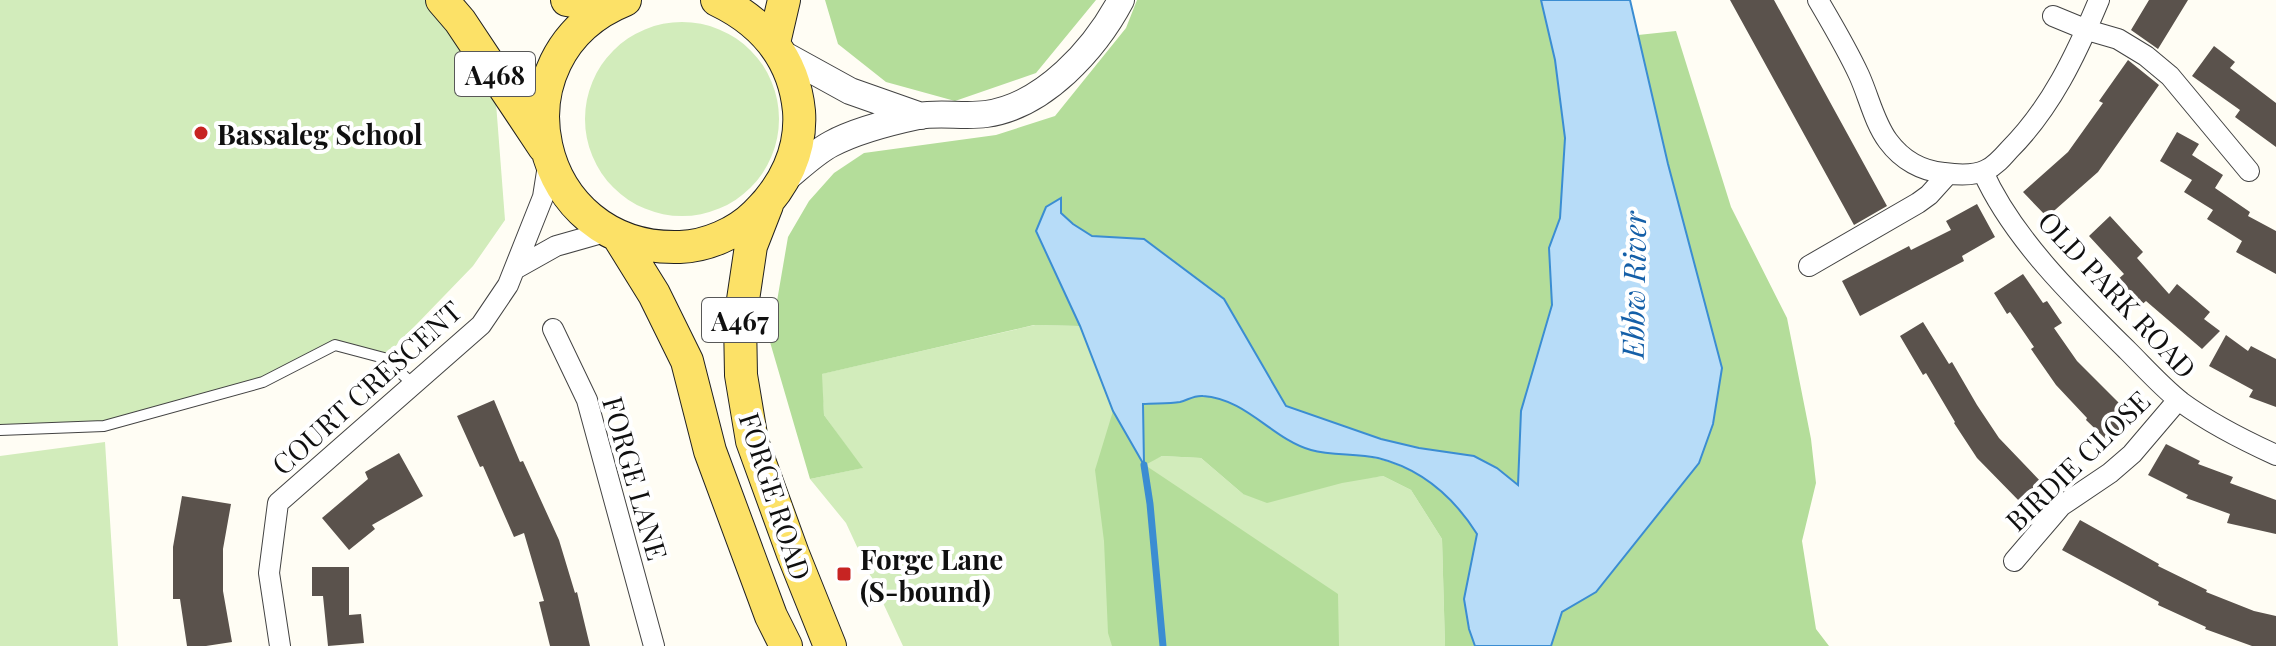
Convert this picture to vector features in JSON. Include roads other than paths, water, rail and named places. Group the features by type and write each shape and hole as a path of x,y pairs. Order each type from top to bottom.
{"main road":[{"name":"A468","path":"442,0 460,21 547,154"},
{"path":"567,0 617,3"},
{"path":"717,0 757,24 778,48"},
{"path":"778,48 784,0"},
{"path":"617,3 586,23 567,43 553,68 545,94 542,122 547,154 559,182 572,201 589,218 613,234 663,247 686,246 731,233 750,220 776,192"},
{"name":"FORGE ROAD","path":"778,48 794,83 799,115 798,137 793,158 751,246 740,320 741,375 752,441 830,646"},
{"name":"FORGE ROAD","path":"613,234 654,294 687,361 710,451 771,616 786,646"}],"street":[{"path":"776,192 830,144 863,131 921,116 987,114 1021,103 1061,77 1087,52 1121,0"},
{"path":"1818,0 1859,75 1877,123 1888,142 1901,156 1918,167 1933,172 1965,175 1983,172 1994,165 2047,105 2069,68 2099,0"},
{"path":"2053,16 2118,39 2146,56 2170,76 2249,171"},
{"path":"778,48 850,91 921,116"},
{"name":"COURT CRESCENT","path":"280,646 269,573 278,503 481,325 508,285 543,197 547,154"},
{"name":"OLD PARK ROAD","path":"1983,172 2006,213 2049,268 2099,323 2178,400 2224,431 2276,455"},
{"path":"1809,266 1918,203 1948,174"},
{"path":"515,269 556,246 613,234"},
{"name":"FORGE LANE","path":"553,329 587,400 654,646"},
{"name":"BIRDIE CLOSE","path":"2014,561 2061,506 2132,454 2178,400"}],"lane":[{"path":"0,430 104,426 263,382 335,345 384,358 413,384"}],"water":[{"name":"Ebbw River","path":"1541,0 1630,0 1668,164 1722,368 1713,424 1699,463 1596,592 1562,612 1551,646 1475,646 1464,599 1477,534 1447,496 1409,469 1378,458 1311,450 1297,445 1233,404 1200,396 1180,402 1143,404 1144,465 1113,411 1080,326 1036,231 1046,207 1061,198 1061,213 1092,236 1144,239 1224,299 1286,406 1381,439 1474,456 1497,468 1518,485 1521,411 1552,305 1549,248 1560,218 1565,138 1555,60"}],"waterway":[{"path":"1144,465 1163,646"}],"place":[{"name":"Bassaleg School","path":"201,133"},
{"name":"Forge Lane (S-bound)","path":"844,574"}]}
